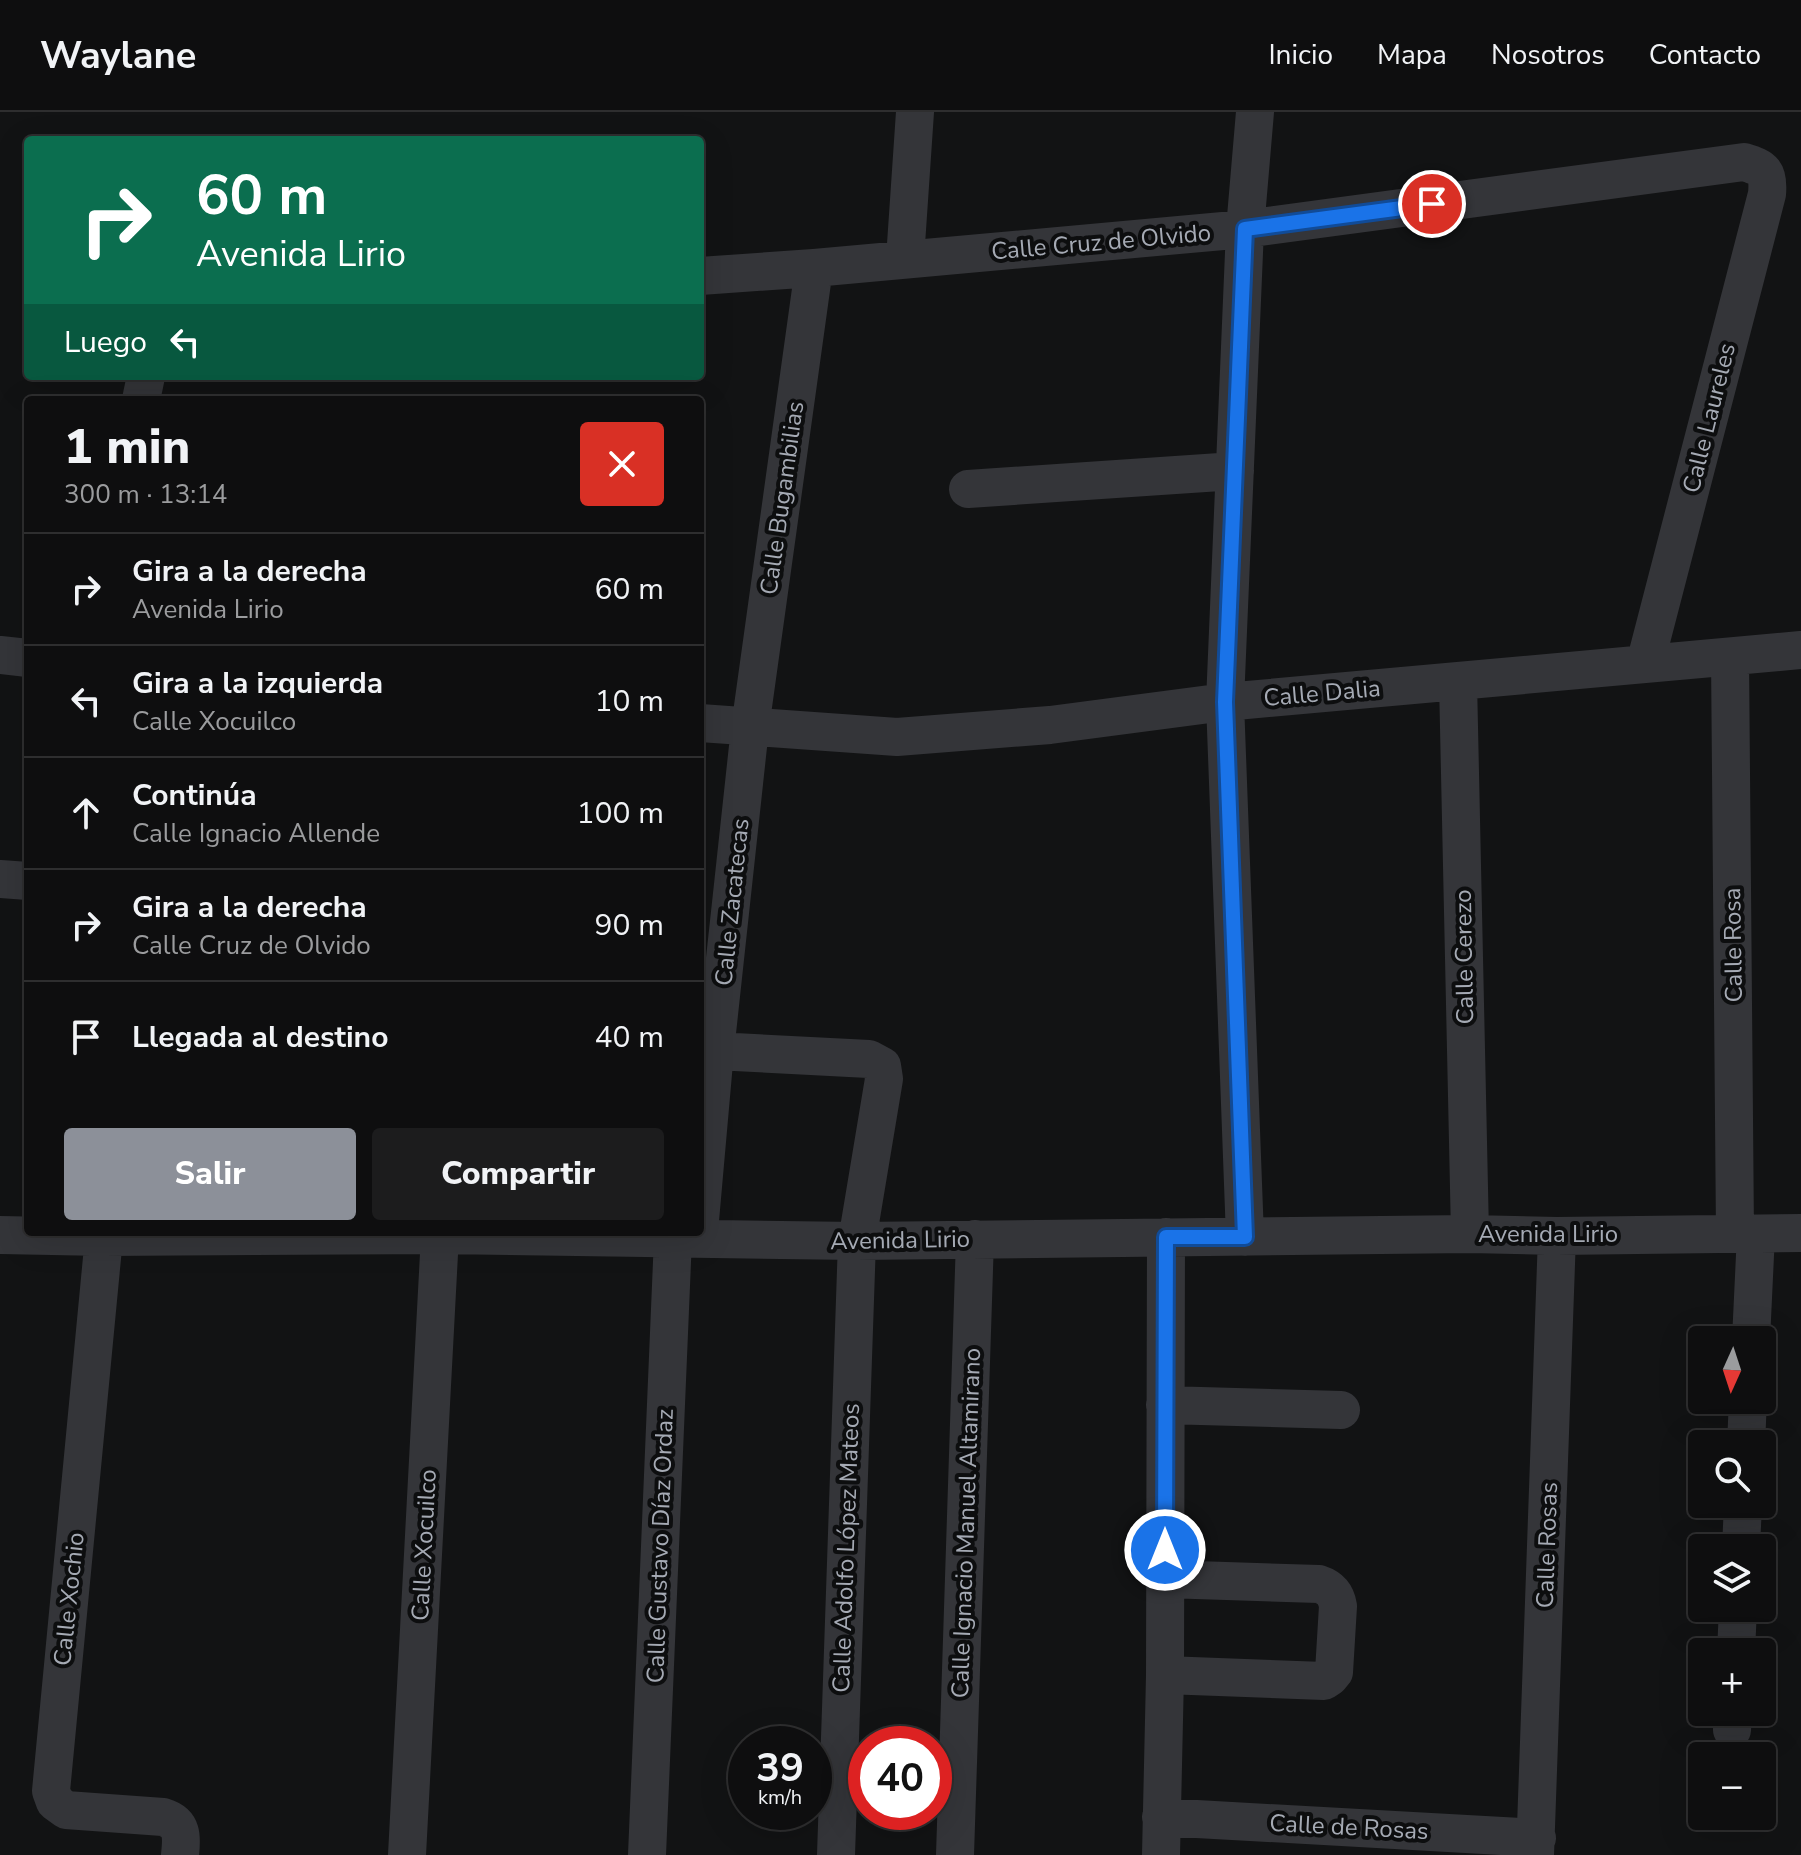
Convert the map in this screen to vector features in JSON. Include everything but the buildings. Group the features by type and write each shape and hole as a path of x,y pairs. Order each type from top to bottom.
{"street":[{"path":"905,259 915,112"},
{"path":"1245,1237 1225,702 1245,229 1255,112"},
{"name":"Calle Cruz de Olvido","path":"704,276 1245,229 1744,162 1765,172"},
{"name":"Calle Laureles","path":"1645,664 1767,194 1765,172"},
{"name":"Calle Bugambilias","path":"750,728 814,268"},
{"path":"968,489 1235,471"},
{"name":"Calle Dalia","path":"704,723 897,737 1050,725 1225,702 1801,650"},
{"path":"0,655 24,658"},
{"name":"Calle Rosa","path":"1730,657 1750,1326"},
{"name":"Calle Cerezo","path":"1458,681 1470,1234"},
{"name":"Calle Zacatecas","path":"704,1142 750,728"},
{"path":"0,879 24,881"},
{"name":"Calle Adolfo López Mateos","path":"715,1051 869,1059 882,1066 884,1079 857,1241 836,1855"},
{"name":"Avenida Lirio","path":"704,1233 857,1241 1801,1233"},
{"name":"Avenida Lirio","path":"0,1235 24,1235"},
{"name":"Avenida Lirio","path":"52,1236 176,1236"},
{"name":"Calle Xocuilco","path":"407,1855 440,1236"},
{"name":"Calle Gustavo Díaz Ordaz","path":"647,1855 693,1236"},
{"name":"Calle Rosas","path":"1536,1846 1557,1236"},
{"name":"Calle Xochio","path":"104,1237 51,1791 55,1802 66,1810 171,1819 181,1832 180,1855"},
{"path":"1161,1855 1165,1675 1166,1237"},
{"name":"Calle Ignacio Manuel Altamirano","path":"955,1855 975,1239"},
{"path":"1165,1405 1341,1410"},
{"path":"1165,1579 1319,1584 1333,1592 1338,1606 1334,1672 1324,1681 1165,1675"},
{"name":"Calle de Rosas","path":"1161,1817 1536,1846"}],"route":[{"path":"1165,1550 1166,1237 1245,1237 1225,702 1245,229 1432,204"}]}
